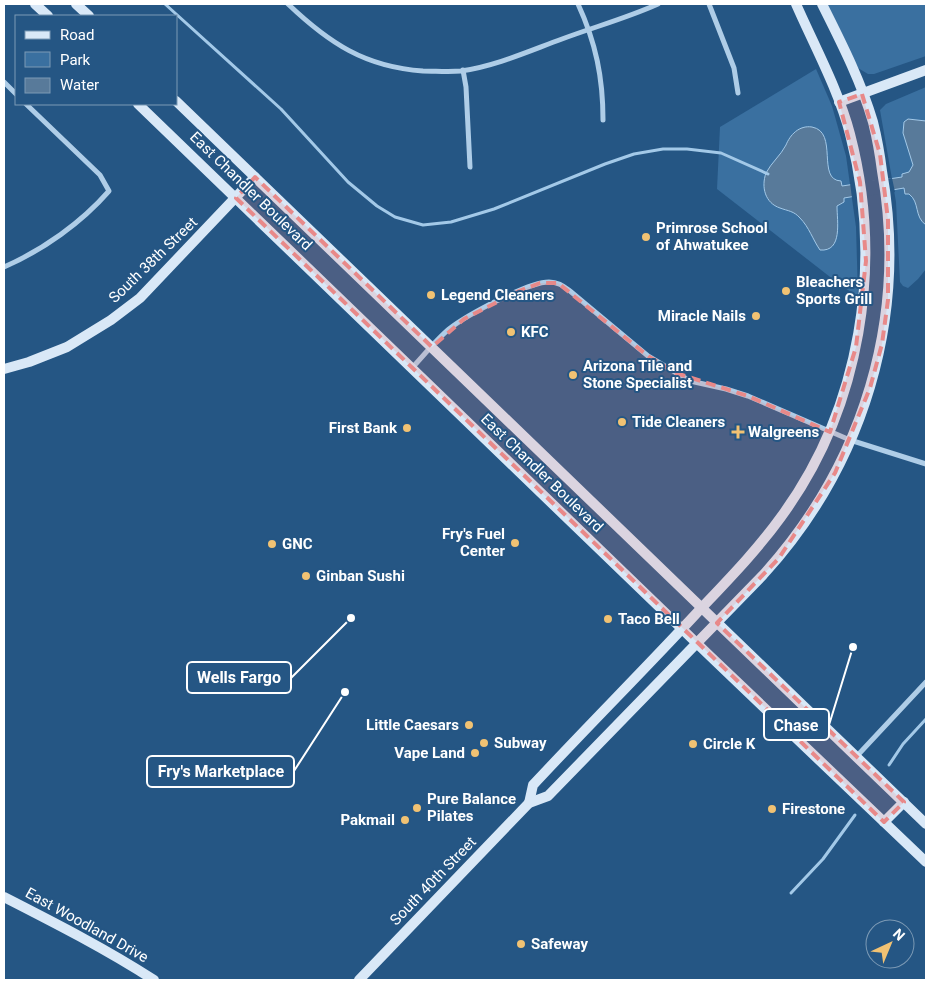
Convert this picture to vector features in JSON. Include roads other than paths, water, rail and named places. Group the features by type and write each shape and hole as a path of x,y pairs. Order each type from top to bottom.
{"main road":[{"path":"35,4 47,15"},
{"path":"76,4 87,15"},
{"name":"South 40th Street","path":"529,803 533,785 749,556 782,516 835,434 856,347 863,301 866,261 862,197 850,133 840,102 796,4"},
{"name":"South 40th Street","path":"359,980 529,803 548,796 774,563 817,505 835,473 870,388 882,344 888,300 890,256 886,192 873,122 845,50 822,4"},
{"path":"840,102 926,70"},
{"name":"East Chandler Boulevard","path":"178,103 926,824"},
{"name":"East Chandler Boulevard","path":"139,105 697,644 926,862"},
{"name":"South 38th Street","path":"4,369 29,362 67,347 111,320 140,298 255,177"},
{"path":"884,822 904,802"},
{"name":"East Woodland Drive","path":"4,897 124,960 154,980"}],"street":[{"path":"288,4 311,26 356,55 405,70 446,72 498,62 658,4"},
{"path":"578,4 589,29 601,74 603,120"},
{"path":"709,4 734,68 738,93"},
{"path":"462,70 466,87 470,167"},
{"path":"4,82 15,93"},
{"path":"4,267 63,232 98,203 109,191 100,175 27,105"},
{"path":"412,368 448,331 464,319 519,291 540,283 558,283 648,356 690,381 748,396 850,440 926,464"},
{"path":"856,757 926,682"}],"water":[{"path":"908,119 926,121 926,225 920,218 915,201 909,194 905,194 904,188 844,198 844,202 837,206 838,227 835,241 827,249 820,250 806,225 798,216 775,206 768,198 764,189 766,173 793,134 799,129 807,127 820,131 824,137 830,173 834,179 841,181 842,186 902,177 902,174 909,172 913,165 903,133 904,122"}],"waterway":[{"path":"165,4 177,15"},
{"path":"178,16 281,109 348,182 377,206 395,217 423,225 451,222 494,209 605,164 634,154 663,149 687,149 721,153 768,174"},
{"path":"889,765 903,744 926,719"},
{"path":"791,893 823,859 855,815"}],"place":[{"name":"Primrose School of Ahwatukee","path":"646,237"},
{"name":"Bleachers Sports Grill","path":"786,291"},
{"name":"Legend Cleaners","path":"431,295"},
{"name":"Miracle Nails","path":"756,316"},
{"name":"KFC","path":"511,332"},
{"name":"Arizona Tile and Stone Specialist","path":"573,375"},
{"name":"Tide Cleaners","path":"622,422"},
{"name":"First Bank","path":"407,428"},
{"name":"Walgreens","path":"738,432"},
{"name":"Fry's Fuel Center","path":"515,543"},
{"name":"GNC","path":"272,544"},
{"name":"Ginban Sushi","path":"306,576"},
{"name":"Wells Fargo","path":"351,618"},
{"name":"Taco Bell","path":"608,619"},
{"name":"Chase","path":"853,647"},
{"name":"Fry's Marketplace","path":"345,692"},
{"name":"Little Caesars","path":"469,725"},
{"name":"Subway","path":"484,743"},
{"name":"Circle K","path":"693,744"},
{"name":"Vape Land","path":"475,753"},
{"name":"Pure Balance Pilates","path":"417,808"},
{"name":"Firestone","path":"772,809"},
{"name":"Pakmail","path":"405,820"},
{"name":"Safeway","path":"521,944"}]}
